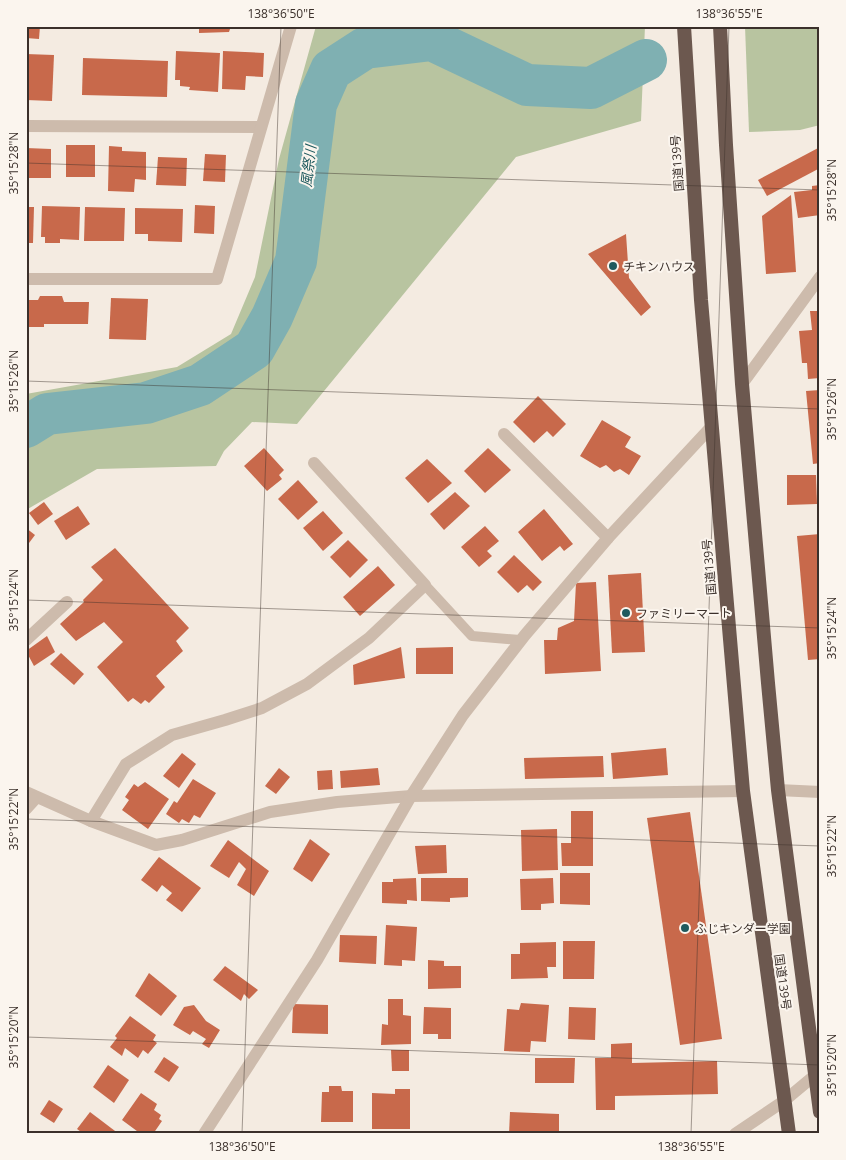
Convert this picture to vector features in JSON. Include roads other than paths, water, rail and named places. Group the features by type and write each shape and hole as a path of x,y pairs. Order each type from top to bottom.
{"highway":[{"name":"国道139号","path":"684,26 701,300 743,791 789,1134"},
{"name":"国道139号","path":"720,26 742,384 778,790 817,1072 820,1112"}],"street":[{"path":"26,279 217,279 291,26"},
{"path":"26,126 261,127"},
{"path":"742,384 820,277"},
{"path":"204,1134 317,960 411,796 463,715 520,640 608,538 712,426"},
{"path":"504,434 608,538"},
{"path":"90,821 126,764 172,735 262,708 307,684 369,638 426,585 314,463"},
{"path":"26,640 67,602"},
{"path":"778,790 820,792"},
{"path":"26,809 31,795 90,821 156,845 182,840 270,812 337,802 411,796 743,791"},
{"path":"735,1134 784,1101 817,1072"}],"lane":[{"path":"426,585 472,636 520,640"}],"waterway":[{"name":"風祭川","path":"26,427 47,414 146,403 200,385 254,349 272,317 296,261 316,104 331,70 365,48 432,40 527,85 591,88 646,60"}],"place":[{"name":"チキンハウス","path":"613,266"},
{"name":"ファミリーマート","path":"626,613"},
{"name":"ふじキンダー学園","path":"685,928"}]}
